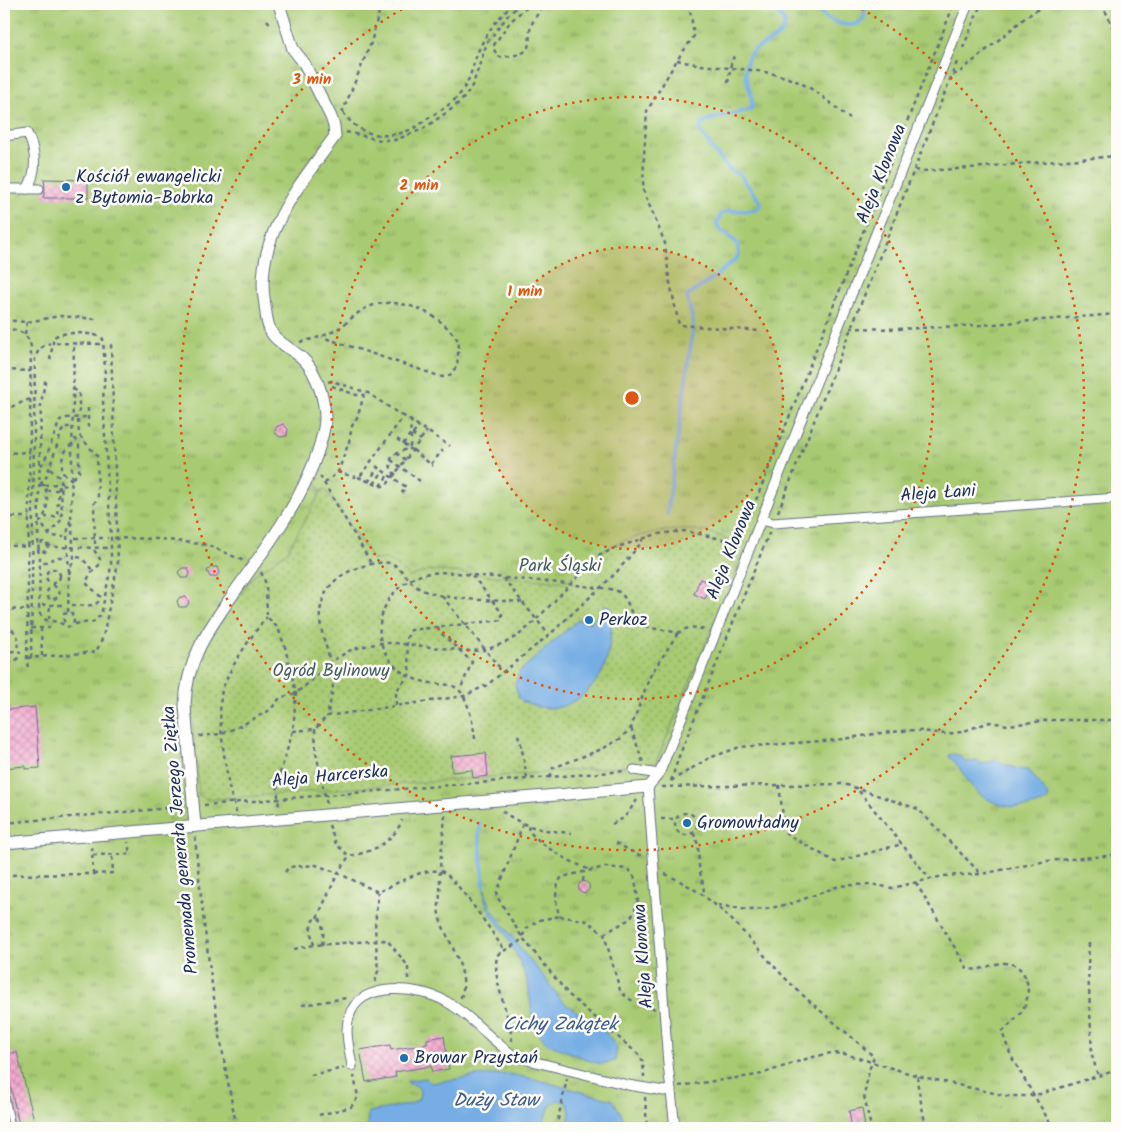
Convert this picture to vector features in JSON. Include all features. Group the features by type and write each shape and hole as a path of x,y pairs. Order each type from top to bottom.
{"street":[{"path":"279,4 293,49 304,63 334,131 275,225 268,244 263,267 262,291 269,326 273,335 302,358 322,381"},
{"name":"Aleja Klonowa","path":"675,1128 648,787 658,774 762,520 968,4"},
{"path":"4,136 27,133 33,145 34,172 32,181 27,189"},
{"path":"4,189 39,189"},
{"name":"Promenada generała Jerzego Ziętka","path":"195,826 185,694 195,655 212,625 254,565 302,489 319,445 324,426 322,381"},
{"name":"Aleja Łani","path":"762,520 774,523 1117,498"},
{"path":"634,770 658,774"},
{"name":"Aleja Harcerska","path":"4,842 648,787"},
{"path":"352,1066 347,1029 348,1017 361,999 369,994 389,990 420,992 444,1000 456,1007 501,1047 516,1057 636,1087 664,1091 671,1089"}],"lane":[{"path":"4,1089 12,1128"}],"path":[{"path":"334,131 370,43 381,4"},
{"path":"343,112 355,126 373,134 394,134 416,127 451,103 461,93 468,81 477,53 484,39 500,18 514,4"},
{"path":"354,134 380,140 395,140 423,129 453,108 465,97 473,84 487,43 509,14 521,4"},
{"path":"542,8 528,7 515,16 495,43 496,55 500,57 526,51 532,23 545,4"},
{"path":"687,4 691,15 694,36 677,60 647,111 643,190 665,243 669,278 680,326 761,331"},
{"path":"749,517 954,4"},
{"path":"961,52 981,4"},
{"path":"942,72 952,75 960,72 1026,17 1046,4"},
{"path":"1101,4 1117,39"},
{"path":"728,83 734,56"},
{"path":"677,60 694,64 760,71 786,77 809,87 850,119"},
{"path":"671,781 678,759 958,60"},
{"path":"914,170 957,169 1117,156"},
{"path":"295,342 322,337 337,330 358,313 374,305 388,302 408,305 433,315 459,342 457,366 450,376 442,376 322,337"},
{"path":"839,324 851,328 889,330 972,326 1117,314"},
{"path":"4,320 27,322 60,316 96,319"},
{"path":"25,334 27,322"},
{"path":"4,329 14,329 25,334 31,344 28,547 32,605 28,610 31,658"},
{"path":"46,377 42,403 40,467 42,485 38,544 40,557 39,614 47,621 58,622 70,627 73,624 93,622 101,615 111,567 103,401 105,368 103,339 97,334 60,334 54,337 50,360"},
{"path":"28,670 27,658 34,562 35,357 40,348 50,343"},
{"path":"56,343 101,344"},
{"path":"69,574 74,561 72,480 74,343"},
{"path":"27,658 96,652 103,637 118,563 111,345 107,344"},
{"path":"4,370 31,371"},
{"path":"322,381 332,381 365,394 450,446"},
{"path":"74,389 79,392 79,413"},
{"path":"365,394 338,472 325,483 371,564"},
{"path":"4,410 30,398"},
{"path":"88,408 88,427"},
{"path":"358,477 402,420 400,414"},
{"path":"40,467 46,457 58,423 63,419 88,417"},
{"path":"78,420 79,434 97,456 98,497 94,504 94,544"},
{"path":"396,474 391,470 391,460 396,453 408,450 412,440 410,425 412,421"},
{"path":"404,444 419,426"},
{"path":"42,485 62,431 66,427 70,427"},
{"path":"338,472 358,477 380,486 386,486 427,431"},
{"path":"412,433 421,440"},
{"path":"72,480 79,472 79,443 73,435"},
{"path":"397,439 432,465 443,450"},
{"path":"72,480 63,473 62,455 73,443"},
{"path":"4,453 30,452"},
{"path":"396,453 406,460"},
{"path":"421,462 424,458"},
{"path":"391,460 413,473 420,481"},
{"path":"368,482 377,467 406,488 401,494"},
{"path":"48,535 62,519 61,479 49,468"},
{"path":"374,484 383,471"},
{"path":"380,486 388,475"},
{"path":"42,485 57,484 59,490 57,517 45,517"},
{"path":"62,484 69,484"},
{"path":"40,522 45,517 46,490 42,485"},
{"path":"46,490 59,490"},
{"path":"68,612 67,528 72,515"},
{"path":"4,517 29,517"},
{"path":"40,522 48,535 64,537"},
{"path":"187,737 222,734 240,726 270,710 280,698 296,693 330,662 351,650 381,643 458,650 485,650 507,642 520,634 536,619 597,557 642,538 657,534 693,532 751,546"},
{"path":"39,536 52,547 111,548"},
{"path":"75,538 108,538"},
{"path":"116,538 161,539 208,545 254,565 261,571 266,584 267,617 278,628 285,646 296,693 293,731 277,783 278,805"},
{"path":"327,716 464,696 487,686 549,636 615,574 642,542 642,538"},
{"path":"38,544 46,543"},
{"path":"45,551 46,543"},
{"path":"4,545 28,547"},
{"path":"40,557 52,547"},
{"path":"38,549 45,551"},
{"path":"72,605 93,605 98,604 100,601 100,596 86,582 100,562 94,550"},
{"path":"42,563 58,557 66,557"},
{"path":"77,557 82,558 93,571"},
{"path":"28,562 34,562"},
{"path":"293,731 315,729 327,716 333,688 330,662 320,614 323,599 330,586 341,574 351,569 384,562 392,564 418,588 442,596 522,602"},
{"path":"46,576 48,582 53,585 58,589 60,593 56,599 48,598 46,594 47,589 53,585 60,578 58,571 50,570 46,576"},
{"path":"475,740 464,696 460,690 452,685 425,682 408,677 389,659 381,643 380,624 384,609 392,594 409,579 432,573 472,575 569,584 618,591 636,620 646,626 667,629 678,633"},
{"path":"396,705 396,691 408,677 411,669 406,637 411,630 502,620 502,613 472,575"},
{"path":"39,576 46,576"},
{"path":"503,578 549,636"},
{"path":"442,596 504,672"},
{"path":"42,605 65,605"},
{"path":"49,619 50,605"},
{"path":"4,610 28,610"},
{"path":"68,612 72,614 78,623"},
{"path":"58,622 68,612"},
{"path":"63,617 65,625"},
{"path":"236,809 230,790 222,734 221,694 240,656 267,617"},
{"path":"73,624 74,619"},
{"path":"29,628 49,628 49,626"},
{"path":"550,777 553,768 602,749 620,739 631,728 650,676 678,633 687,627 694,626 705,630 702,638"},
{"path":"437,627 472,662 460,690"},
{"path":"41,628 42,657"},
{"path":"4,631 11,629 16,633 18,650 20,652 17,660 4,664"},
{"path":"4,648 10,652 18,650"},
{"path":"671,781 709,758 740,747 836,740 914,730 946,734 960,732 990,722 1008,725 1052,720 1117,720"},
{"path":"631,728 642,761 648,772"},
{"path":"315,729 316,753 326,795 331,833 336,844 349,856 360,855 389,839 400,827 403,819 402,808"},
{"path":"518,735 522,744 527,778"},
{"name":"Aleja Harcerska","path":"4,823 235,802 634,770"},
{"path":"658,774 671,781"},
{"path":"480,782 481,789"},
{"path":"612,824 624,818 648,787 844,784 918,809 981,874"},
{"path":"779,785 785,833 835,862 902,844"},
{"path":"858,789 930,879"},
{"path":"489,801 523,824 542,830 571,833"},
{"path":"446,804 438,903 440,918 460,968 464,990 456,1007"},
{"path":"662,819 675,819 682,813 687,813 694,817 697,826 693,833 684,836 677,832 674,823 675,819"},
{"path":"523,824 496,895 522,937 569,995 639,1055"},
{"name":"Promenada generała Jerzego Ziętka","path":"195,826 200,891 215,1006 237,1128"},
{"path":"529,826 528,830 534,837 555,853 591,870"},
{"path":"693,833 697,838 700,873 704,885 703,896"},
{"path":"616,843 646,858 660,872 674,878 717,905 741,928 788,981 874,1057 869,1070 864,1096 870,1128"},
{"path":"4,875 112,873 112,854"},
{"path":"717,905 748,910 767,910 793,903 839,886 870,884 892,888 943,876 981,874 1047,861 1117,855"},
{"path":"92,856 94,874"},
{"path":"314,945 310,930 313,920 317,918 338,873 349,856"},
{"path":"285,872 289,867 316,865 378,892 418,874 440,870 448,874 505,951"},
{"path":"560,916 556,909 559,881 566,875 584,873 605,866 628,870 635,877 638,899 634,913 628,920 604,934"},
{"path":"583,881 584,873"},
{"path":"635,877 640,877"},
{"path":"916,883 966,968 980,971 1007,963 1023,971 1026,977 1028,997 1019,1015 1002,1032 1011,1056 1053,1128"},
{"path":"302,1005 369,994 378,971 375,927 378,892"},
{"path":"516,1057 495,966 497,955 519,942 527,928 538,920 560,916 587,921 604,934 620,990 624,996 632,1001 656,1009"},
{"path":"317,918 320,919 323,926 324,938 322,945"},
{"path":"294,949 314,945 387,940 408,966 408,981"},
{"path":"1090,943 1088,967 1092,1054 1098,1076"},
{"path":"671,1089 680,1086 758,1075 809,1058 831,1053 845,1054 918,1076 1007,1096 1034,1095 1117,1070"},
{"path":"311,1075 338,1069"},
{"path":"918,1076 926,1128"},
{"path":"319,1115 351,1107 358,1097 355,1083"},
{"path":"556,1128 566,1088"}],"green space":[{"name":"Park Śląski","path":"4,4 1117,4 1117,1128 4,1128"},
{"name":"Ogród Bylinowy","path":"314,470 320,479 316,482 321,491 325,489 373,560 386,559 399,566 410,577 429,570 566,582 594,556 606,548 637,536 673,530 706,532 723,537 739,549 742,557 655,765 207,800 199,794 191,704 201,657 216,629 254,575 287,552 321,492 308,486","holes":["604,605 613,615 608,655 533,705 519,698 547,647 578,620 582,619 590,622 598,615"]}],"water":[{"name":"Perkoz","path":"604,605 611,606 612,610 610,644 604,667 594,685 573,702 557,707 535,706 522,701 519,698 515,685 520,671 578,620 582,619 589,623 594,620"},
{"path":"950,754 959,755 965,762 978,761 982,764 997,760 1013,767 1029,770 1049,796 1047,801 1027,807 1006,806 996,803 986,798 970,784 958,766 949,757"},
{"name":"Cichy Zakątek","path":"484,887 491,908 556,994 566,1004 599,1026 611,1039 617,1048 615,1061 601,1064 546,1043 532,1017 528,982 518,957 506,935 491,914 485,900"},
{"name":"Duży Staw","path":"509,1074 613,1100 622,1115 625,1128 567,1128 570,1112 567,1103 558,1100 550,1106 541,1128 367,1128 368,1112 411,1104 418,1100 420,1093 418,1087 409,1084 407,1081 426,1078 431,1083 477,1076"}],"building":[{"name":"Kościół ewangelicki z Bytomia-Bobrka","path":"44,179 88,180 88,198 43,198 45,189"},
{"path":"283,424 288,429 287,436 280,437 275,433 276,427"},
{"path":"211,567 217,567 219,573 216,577 210,577 207,571"},
{"path":"182,568 188,568 190,574 187,578 181,578 178,572"},
{"path":"700,579 712,584 705,599 694,594"},
{"path":"180,597 186,597 189,603 186,607 179,607 177,601"},
{"path":"35,707 40,768 25,769 25,766 4,768 4,710"},
{"path":"486,753 488,776 473,778 472,770 452,772 451,756"},
{"path":"584,881 590,887 584,893 578,887"},
{"name":"Browar Przystań","path":"444,1036 449,1069 432,1072 431,1066 395,1072 396,1077 366,1082 360,1050 390,1045 391,1050 427,1044 427,1039"},
{"path":"17,1052 34,1120 19,1125 4,1057 4,1055"},
{"path":"862,1108 865,1127 852,1128 849,1111"}],"waterway":[{"path":"667,514 692,336 693,321 687,296 712,279 737,258 739,254 737,243 718,228 717,223 721,214 728,211 755,210 759,208 761,203 739,174 729,169 711,148 700,130 701,126 711,119 752,108 752,96 746,73 748,58 756,49 778,36 785,24 783,19 775,12 751,4"},
{"path":"813,4 828,19 850,25 863,20 865,12 862,4"},
{"path":"480,823 479,834 484,887"}],"place":[{"name":"Kościół ewangelicki z Bytomia-Bobrka","path":"66,187"},
{"name":"Perkoz","path":"589,620"},
{"name":"Gromowładny","path":"687,823"},
{"name":"Browar Przystań","path":"404,1058"}]}
